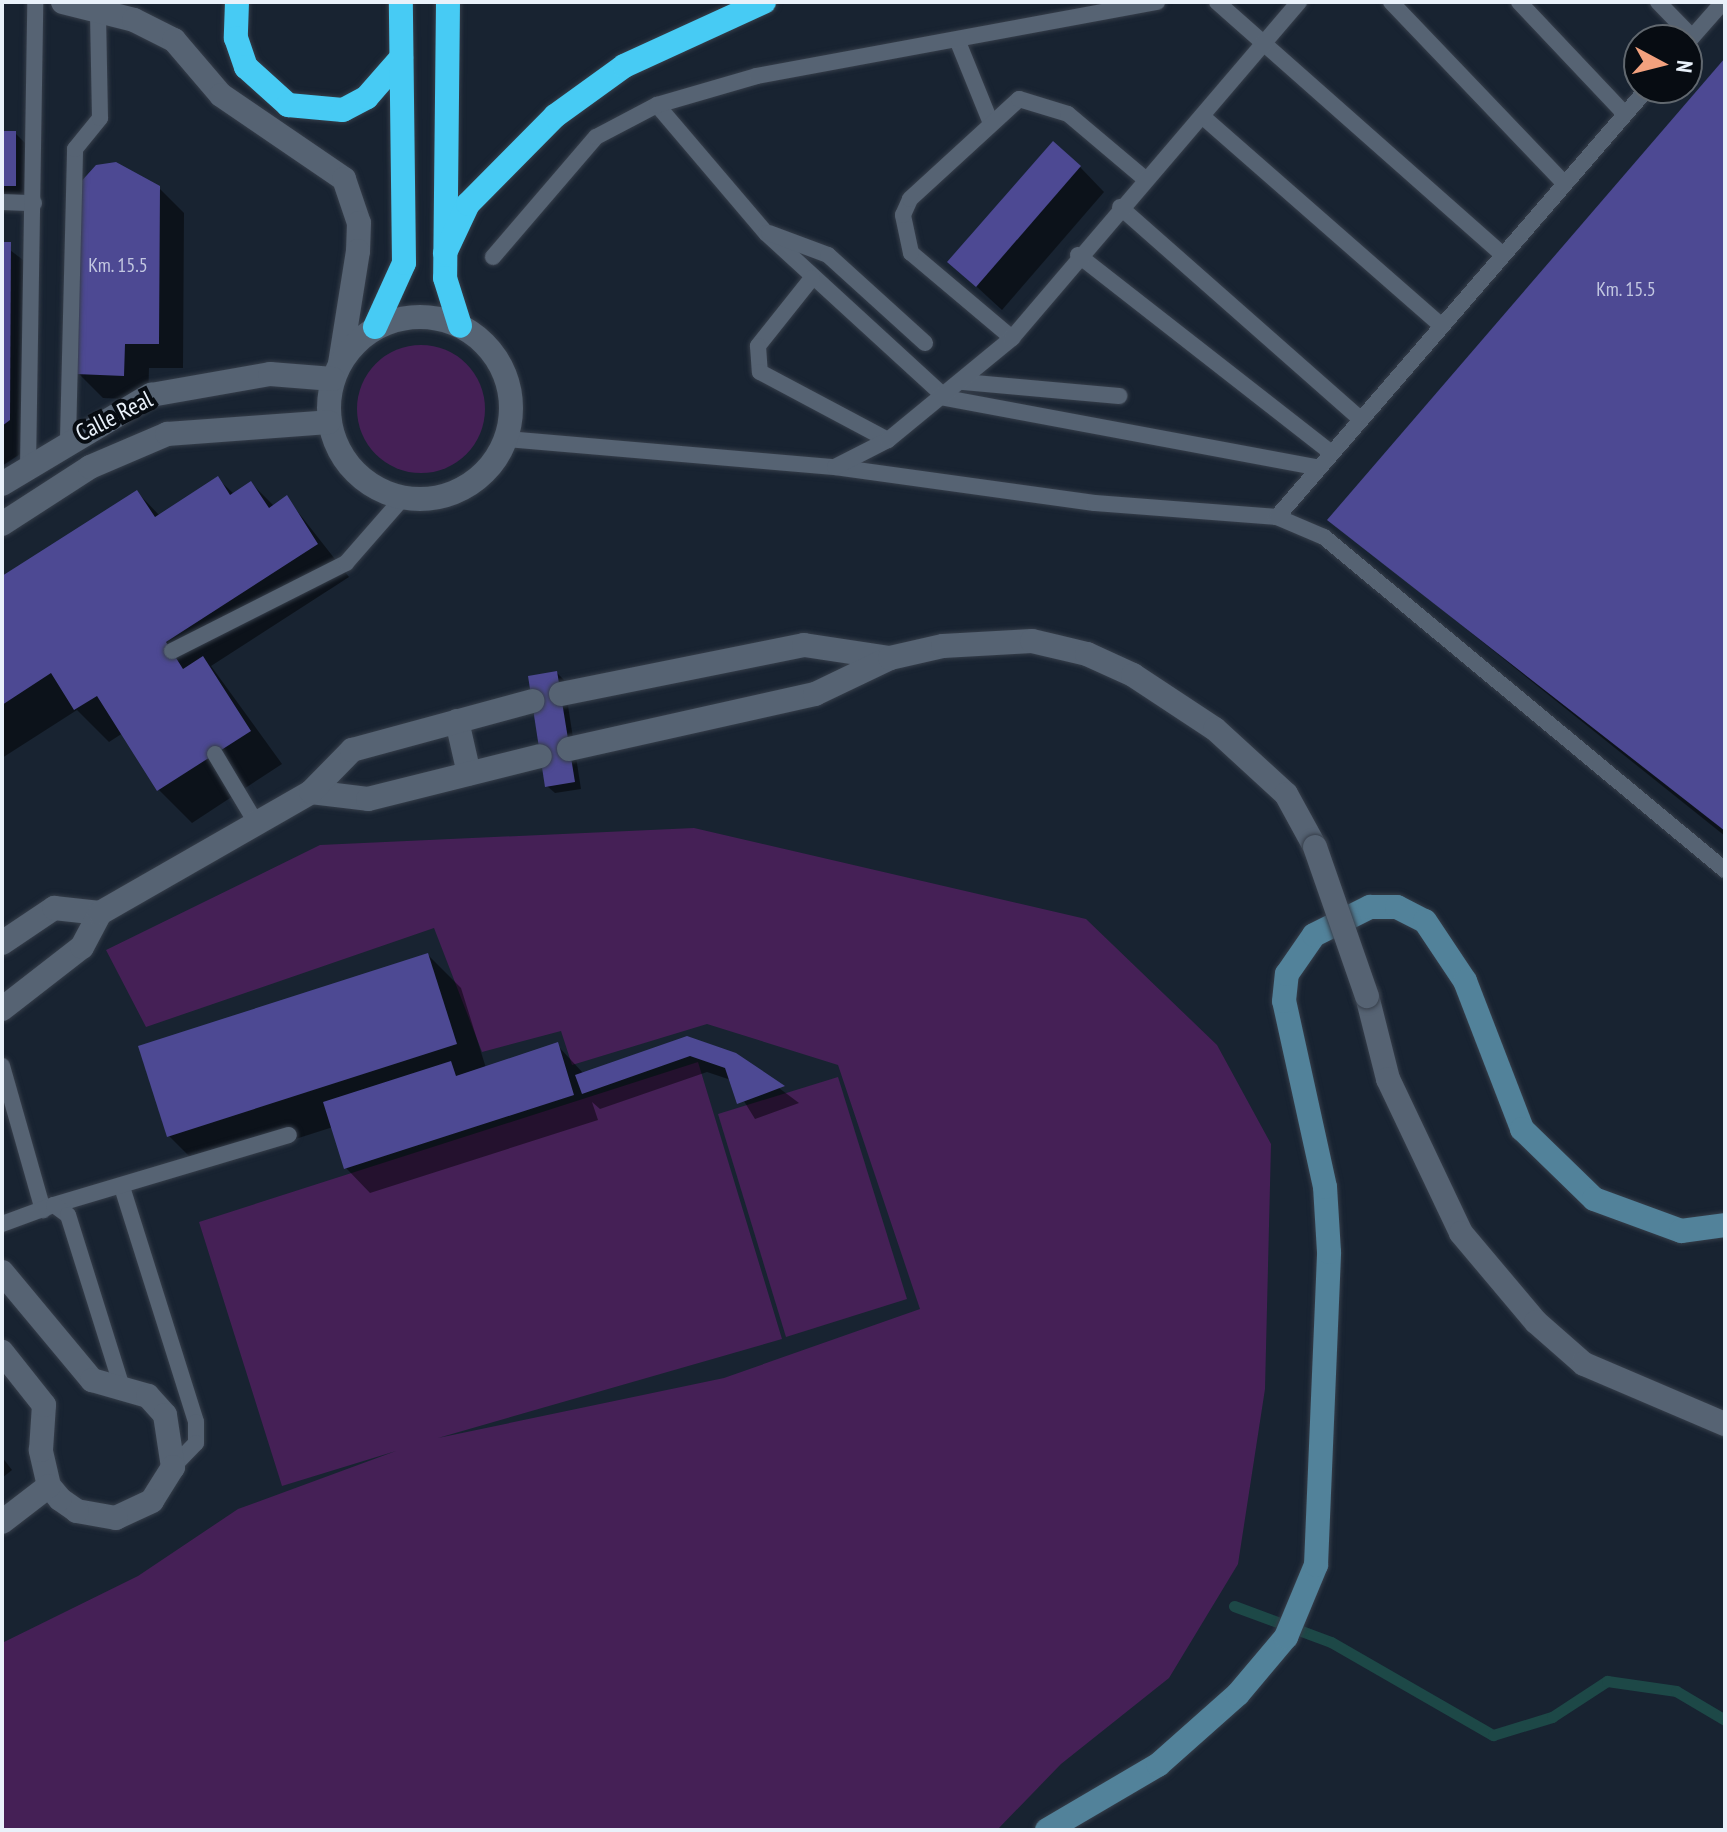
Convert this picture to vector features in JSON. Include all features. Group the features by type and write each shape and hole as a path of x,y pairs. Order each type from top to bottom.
{"highway":[{"path":"237,2 236,38 246,67 288,105 343,110 367,97 401,58"},
{"path":"375,327 404,263 401,2"},
{"path":"448,2 445,253 460,326"},
{"path":"445,253 468,204 555,116 624,66 764,2"}],"street":[{"path":"63,2 98,10 174,40 221,95 344,179 359,223 358,251 336,371 329,422 353,472 403,498 453,494 476,480 506,439 511,412 498,362 460,326 418,316 375,327 336,371"},
{"name":"Calle Real","path":"2,484 68,439 151,395 270,374 336,371"},
{"name":"Calle Real","path":"2,524 90,467 167,434 329,422"},
{"path":"569,749 815,694 890,658 943,646 1032,641 1087,654 1215,729 1286,794 1315,847 1367,996 1388,1079 1470,1244 1536,1322 1584,1364 1725,1424"},
{"path":"561,694 804,645 890,658"},
{"path":"2,1009 82,947 100,913 255,821 311,792 352,750 532,701"},
{"path":"457,721 469,774"},
{"path":"311,792 368,799 540,756"},
{"path":"1047,1830 1181,1746 1286,1637 1302,1596 1319,1534 1329,1252 1325,1187 1284,1001 1287,974 1314,935 1370,907 1397,907 1425,921 1465,981 1522,1129 1594,1199 1681,1231 1725,1225"},
{"path":"2,943 54,908 100,913"},
{"path":"2,1272 92,1380 121,1384 148,1396 165,1415 173,1467 152,1501 116,1518 77,1511 49,1486 41,1450 44,1405 2,1352"},
{"path":"2,1522 49,1486"}],"lane":[{"path":"28,467 35,2"},
{"path":"493,257 596,137 657,105 757,76 958,42 1157,2"},
{"path":"1217,2 1259,45 1502,254"},
{"path":"835,467 888,440 946,398 1012,338 1078,255 1299,2"},
{"path":"1391,2 1564,183"},
{"path":"1519,2 1625,114"},
{"path":"1658,2 1677,24"},
{"path":"1703,25 1723,2"},
{"path":"68,439 75,149 100,118 98,10"},
{"path":"958,42 990,121"},
{"path":"1012,338 911,253 905,232 910,199 1005,106 1031,100 1068,114 1144,178"},
{"path":"1277,517 1358,417 1634,104"},
{"path":"657,105 766,233 946,398 1315,467"},
{"path":"1202,116 1440,324"},
{"path":"2,202 34,203"},
{"path":"1120,207 1358,417"},
{"path":"766,233 828,255 925,343"},
{"path":"1078,255 1329,451"},
{"path":"812,278 758,346 760,372 888,440"},
{"path":"963,382 1119,396"},
{"path":"506,439 835,467 1095,503 1277,517 1324,537 1725,870"},
{"path":"172,651 346,563 403,498"},
{"path":"215,754 255,821"},
{"path":"2,1066 48,1208"},
{"path":"2,1224 289,1135"},
{"path":"122,1187 196,1422 196,1443 173,1467"},
{"path":"48,1208 68,1215 121,1384"}],"shaded area":[{"path":"421,345 446,349 467,363 481,384 485,409 481,434 467,455 446,469 421,473 396,469 375,455 361,434 357,409 361,384 375,363 396,349"},
{"path":"694,828 1086,919 1217,1045 1271,1144 1265,1389 1238,1564 1169,1678 1061,1764 997,1830 2,1830 2,1643 138,1576 238,1509 396,1451 282,1486 199,1222 698,1062 782,1339 438,1438 724,1378 920,1309 838,1065 707,1024 572,1065 561,1031 482,1052 434,928 146,1027 106,950 320,845"},
{"path":"838,1077 907,1299 786,1337 718,1114"}],"building":[{"path":"1725,58 1725,831 1327,520 1685,104 1703,104 1703,84"},
{"path":"2,131 16,131 16,186 2,186"},
{"path":"1053,141 1081,166 976,287 947,262"},
{"path":"116,162 160,186 159,344 125,344 124,376 76,374 78,185 96,165"},
{"path":"2,242 11,242 10,420 2,426"},
{"path":"218,476 230,495 251,481 269,508 287,495 318,544 166,642 183,669 203,656 251,731 157,791 97,696 74,710 51,673 2,705 2,576 137,490 155,517"},
{"path":"557,671 575,782 545,787 528,676"},
{"path":"428,953 457,1044 167,1137 138,1046"},
{"path":"687,1036 736,1053 785,1086 737,1104 725,1068 690,1056 582,1094 575,1075"},
{"path":"558,1042 574,1095 344,1169 323,1102 451,1061 456,1076"}],"waterway":[{"path":"1234,1606 1331,1642 1493,1735 1552,1717 1607,1681 1676,1691 1725,1720"}]}
